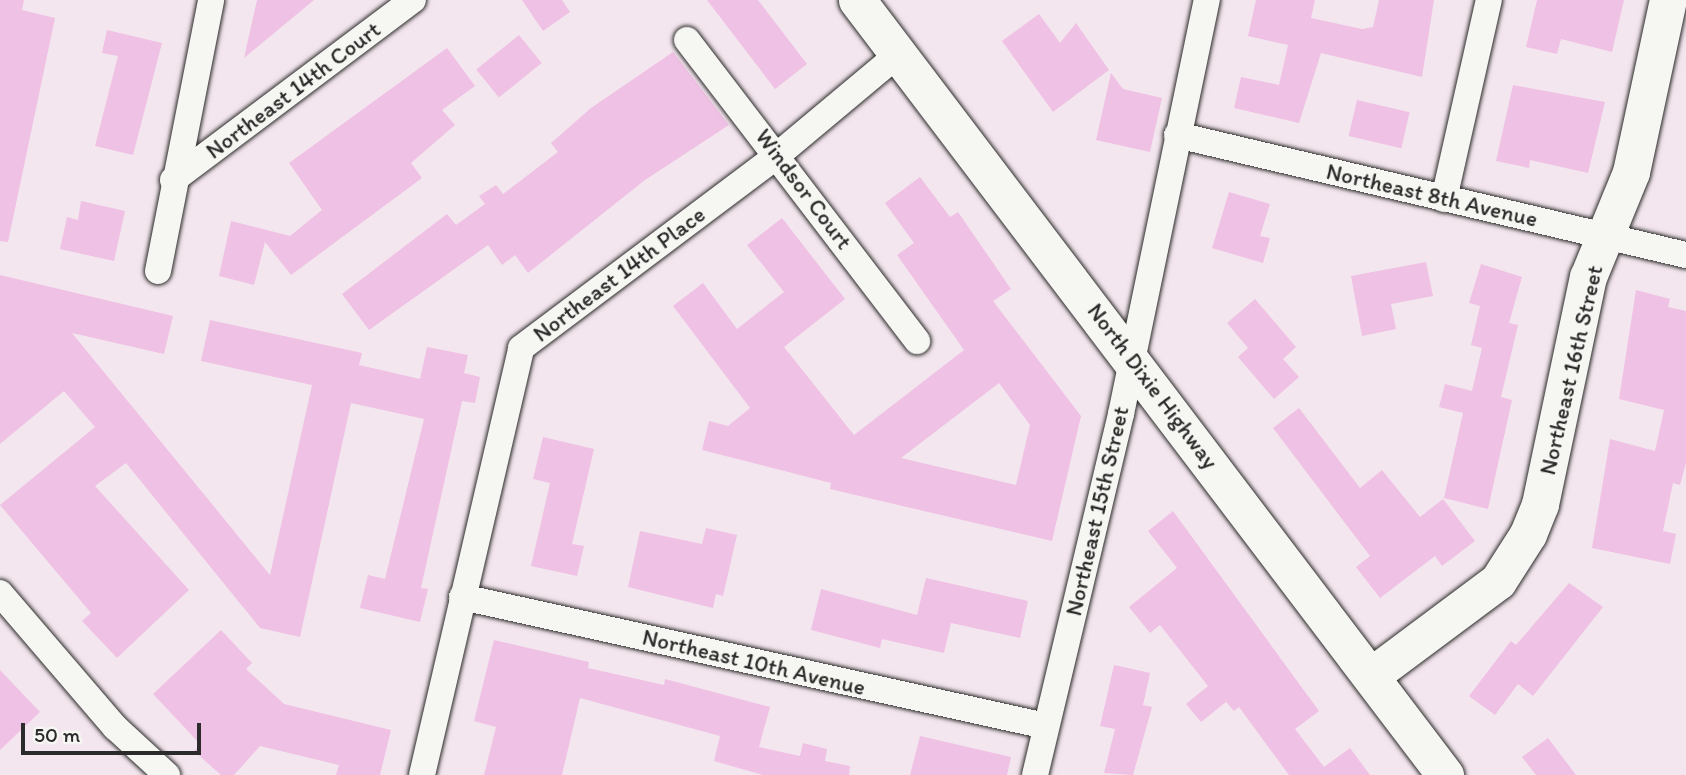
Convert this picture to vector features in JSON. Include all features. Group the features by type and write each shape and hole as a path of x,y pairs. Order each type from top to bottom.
{"street":[{"path":"158,271 173,180 211,0"},
{"name":"Northeast 14th Court","path":"173,180 413,0"},
{"name":"North Dixie Highway","path":"857,0 895,57 1132,357 1445,775"},
{"name":"Northeast 15th Street","path":"1035,775 1132,357 1207,0"},
{"path":"1444,199 1489,0"},
{"name":"Northeast 16th Street","path":"1372,675 1498,580 1528,534 1540,504 1588,277 1631,172 1668,0"},
{"name":"Windsor Court","path":"687,40 779,154 917,341"},
{"name":"Northeast 14th Place","path":"422,775 521,348 779,154 895,57"},
{"name":"Northeast 8th Avenue","path":"1178,135 1686,255"},
{"path":"0,593 115,727 167,775"},
{"name":"Northeast 10th Avenue","path":"462,597 1046,726"}],"building":[{"path":"0,0 24,0 22,10 55,18 8,242 0,241"},
{"path":"257,0 314,0 244,58"},
{"path":"522,0 562,0 570,12 543,31"},
{"path":"707,0 758,0 807,64 775,89"},
{"path":"1256,0 1315,0 1311,18 1362,29 1373,27 1379,0 1434,0 1422,77 1321,53 1299,123 1234,108 1241,77 1279,85 1288,45 1248,36"},
{"path":"1537,0 1624,0 1612,52 1561,39 1557,54 1526,47"},
{"path":"1039,14 1060,43 1076,23 1109,70 1053,112 1002,41"},
{"path":"107,30 162,43 133,155 95,146 118,56 102,53"},
{"path":"519,35 542,63 499,98 476,70"},
{"path":"447,48 475,86 442,110 455,125 411,163 422,178 291,275 265,242 254,285 219,276 231,221 290,236 322,210 289,163"},
{"path":"673,52 729,125 645,180 528,273 515,255 502,265 488,245 369,330 342,294 447,214 456,225 485,204 479,196 496,185 503,194 558,152 551,143 591,108"},
{"path":"1111,73 1123,89 1162,98 1150,152 1096,140"},
{"path":"1513,85 1605,102 1588,173 1530,160 1529,168 1496,161"},
{"path":"1357,100 1410,112 1401,148 1349,136"},
{"path":"920,177 950,217 958,212 1011,289 993,301 1081,416 1052,541 830,489 831,483 702,450 709,421 728,426 750,408 673,306 703,283 737,329 784,292 747,245 782,218 845,299 784,347 854,435 964,350 897,255 914,243 885,203","holes":["999,383 1030,425 1016,485 901,458"]},
{"path":"1229,192 1270,204 1260,236 1270,238 1263,263 1212,248"},
{"path":"81,201 125,211 114,261 60,249 67,217 78,220"},
{"path":"1426,262 1433,296 1391,304 1396,329 1362,336 1351,276"},
{"path":"1481,264 1522,277 1509,323 1518,325 1501,397 1512,400 1488,509 1444,498 1463,413 1439,407 1445,384 1472,391 1482,348 1471,345 1480,306 1469,303"},
{"path":"0,275 173,316 164,354 72,333 270,575 312,385 201,361 210,320 362,353 359,365 420,379 427,347 468,355 464,373 480,377 475,403 462,401 421,588 428,589 420,622 360,608 368,575 385,579 424,419 351,403 300,637 260,628 126,463 95,486 189,590 117,658 82,621 91,613 0,505 95,427 64,391 0,444"},
{"path":"1636,290 1670,299 1668,307 1686,311 1686,463 1680,485 1673,483 1663,531 1676,534 1670,564 1592,548 1610,439 1655,451 1664,410 1619,399"},
{"path":"1255,299 1296,347 1283,359 1299,377 1274,399 1238,357 1248,348 1227,323"},
{"path":"1299,408 1360,488 1382,470 1420,517 1443,499 1475,541 1442,566 1435,556 1380,598 1356,567 1370,556 1273,428"},
{"path":"543,437 594,449 572,544 584,546 577,576 531,566 550,483 533,479"},
{"path":"1173,511 1319,711 1295,729 1324,767 1350,748 1370,775 1289,775 1239,707 1234,711 1226,702 1201,722 1186,704 1208,686 1160,625 1150,633 1129,607 1177,568 1148,531"},
{"path":"706,528 737,535 723,596 716,594 713,608 628,587 640,531 702,544"},
{"path":"926,578 1028,601 1020,638 951,623 944,653 882,639 880,648 811,630 821,589 917,615"},
{"path":"1569,583 1603,607 1533,696 1518,684 1495,715 1469,696 1511,641 1516,645"},
{"path":"221,630 252,663 246,669 284,704 391,730 380,775 336,775 339,765 260,746 234,775 221,775 194,751 201,745 153,694"},
{"path":"494,640 589,662 588,668 664,685 665,679 770,707 759,747 800,756 803,743 827,749 825,761 850,766 849,775 763,775 714,761 720,736 580,698 562,775 484,775 496,727 474,721"},
{"path":"1114,665 1150,673 1143,705 1152,707 1133,775 1104,773 1115,729 1100,726"},
{"path":"0,670 40,712 0,750"},
{"path":"920,736 1011,757 1007,775 910,775"},
{"path":"1548,738 1576,775 1536,775 1522,757"}]}
